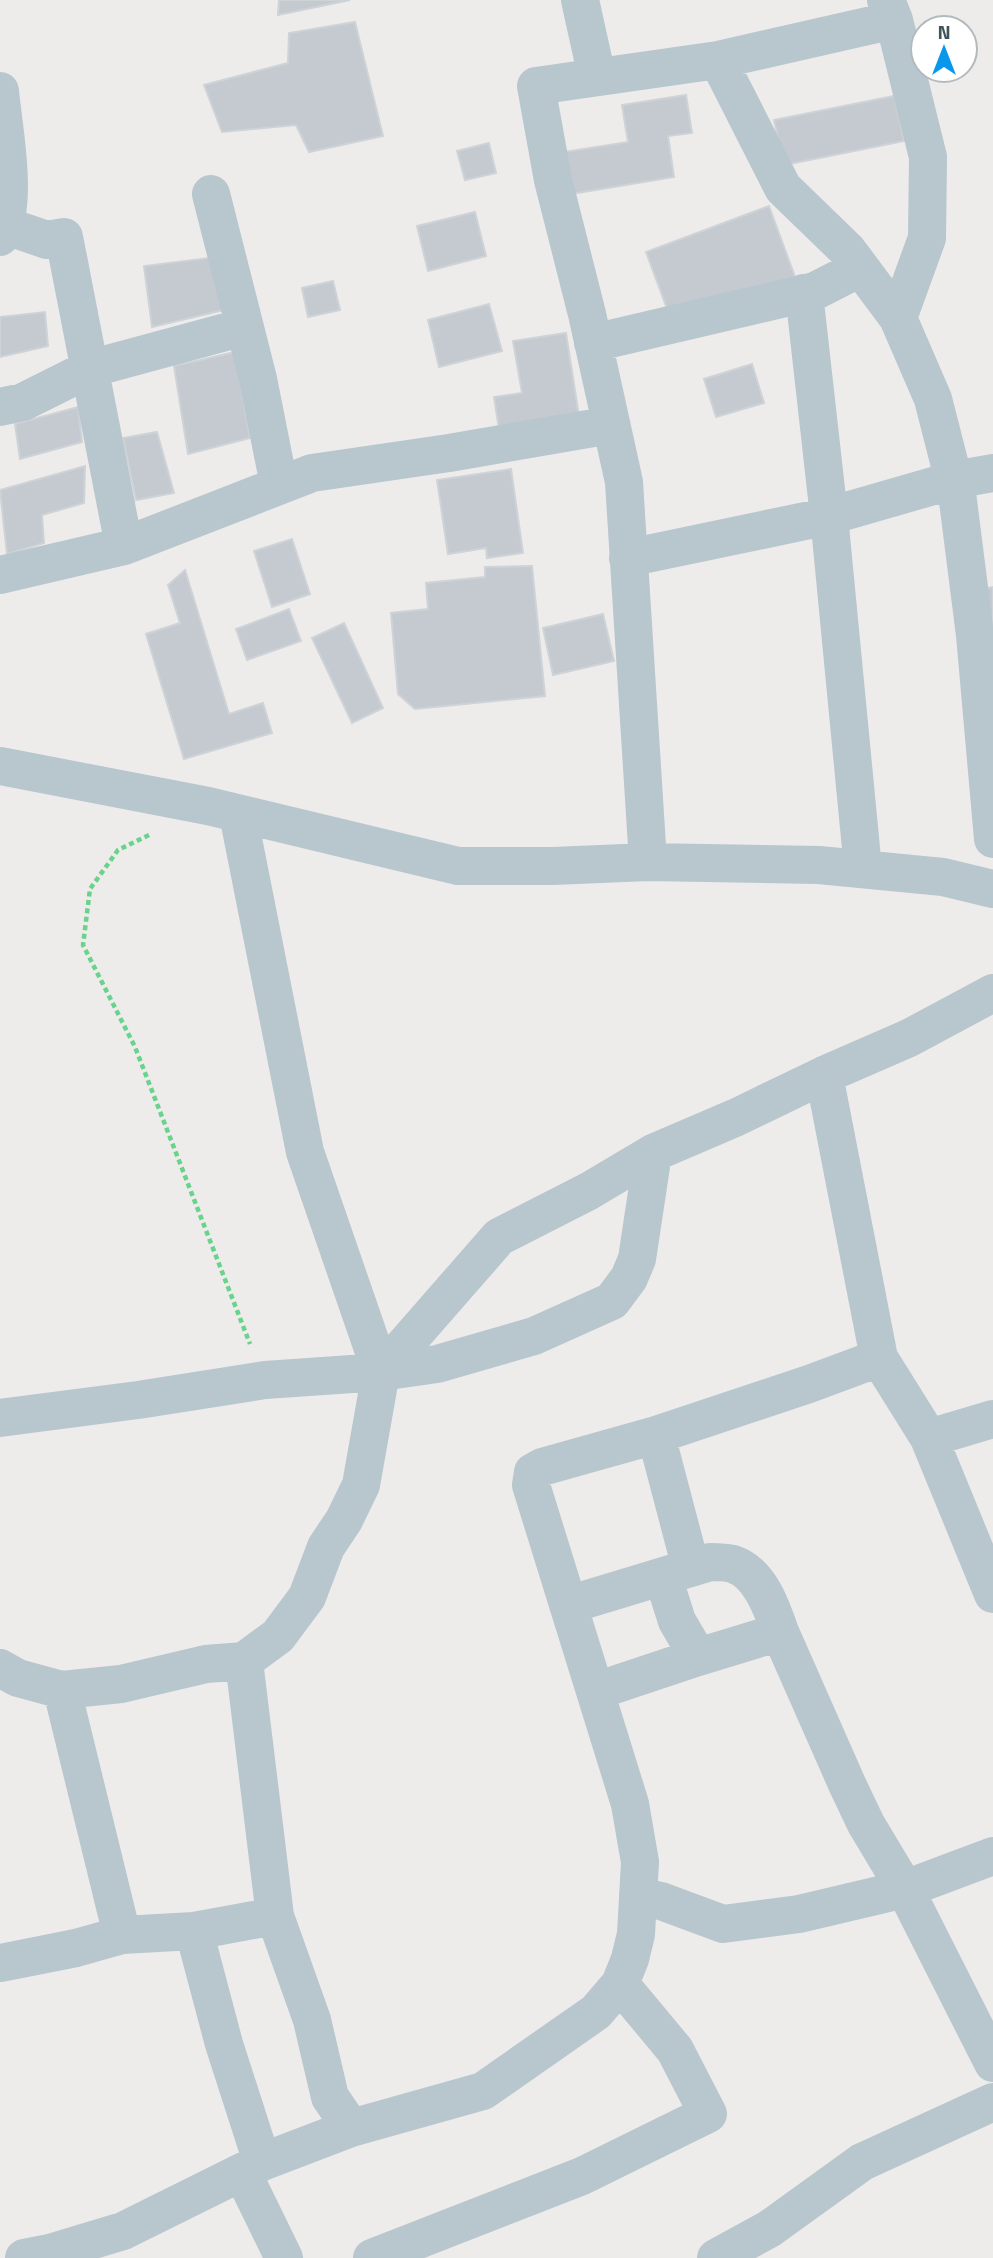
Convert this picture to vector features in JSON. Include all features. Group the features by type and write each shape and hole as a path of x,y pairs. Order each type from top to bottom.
{"street":[{"path":"580,0 597,77"},
{"path":"648,862 624,482 553,180 536,86 718,60 890,10 928,157 927,238 898,318"},
{"path":"718,60 783,188 848,251 898,318 933,399 954,480 975,635 993,839"},
{"path":"0,91 10,189 3,232 47,240 64,237 124,546"},
{"path":"211,194 258,379 279,485"},
{"path":"593,343 815,291 860,268"},
{"path":"804,293 829,516 863,869"},
{"path":"0,407 23,402 89,369 244,327"},
{"path":"0,575 124,546 312,473 611,425"},
{"path":"628,558 829,516 954,480 993,474"},
{"path":"0,766 208,806 458,866 648,862 819,865 943,877 993,889"},
{"path":"0,1668 18,1678 62,1690 121,1684 206,1664 244,1661 278,1636 307,1597 326,1547 344,1520 361,1485 381,1372 305,1152 238,814"},
{"path":"381,1372 499,1237 589,1191 653,1153 909,1038 993,993"},
{"path":"824,1075 879,1358 929,1438 991,1584"},
{"path":"0,1418 265,1380 381,1372 437,1364 534,1336 612,1301 629,1278 637,1259 653,1153"},
{"path":"24,2258 122,2231 252,2167 351,2128 483,2091 596,2012 620,1984 630,1959 636,1934 640,1862 630,1804 531,1485 533,1472 541,1467 656,1435 879,1358"},
{"path":"929,1438 993,1419"},
{"path":"656,1435 677,1573 677,1621 698,1657"},
{"path":"568,1605 710,1562 734,1564 747,1572 770,1601 780,1632 846,1784 866,1824 905,1889 993,2063"},
{"path":"596,1691 780,1632"},
{"path":"244,1661 275,1916 312,2020 330,2097 351,2128"},
{"path":"62,1690 122,1935"},
{"path":"638,1896 661,1901 723,1924 799,1913 905,1889 993,1856"},
{"path":"0,1963 76,1948 122,1935 194,1931 275,1916"},
{"path":"194,1931 224,2044 252,2167 284,2258"},
{"path":"372,2258 582,2176 708,2113 675,2050 620,1984"},
{"path":"716,2258 769,2229 862,2162 993,2102"}],"path":[{"path":"152,833 118,850 90,889 83,945 135,1047 265,1380"}],"building":[{"path":"279,0 350,0 278,15"},
{"path":"355,22 383,136 309,152 296,125 222,132 204,85 288,63 289,33"},
{"path":"686,95 692,133 668,136 674,177 571,194 564,152 628,142 622,105"},
{"path":"894,96 904,141 784,165 774,120"},
{"path":"489,143 496,173 465,180 457,151"},
{"path":"769,206 795,277 672,322 646,252"},
{"path":"475,212 486,256 428,271 417,226"},
{"path":"217,257 224,310 152,327 144,266"},
{"path":"333,281 340,310 308,317 302,288"},
{"path":"489,304 502,351 439,367 428,320"},
{"path":"45,312 48,346 0,357 0,317"},
{"path":"566,333 580,423 500,435 494,397 522,393 513,341"},
{"path":"235,352 250,438 188,454 174,366"},
{"path":"752,364 764,403 716,417 704,379"},
{"path":"78,407 82,442 20,459 15,424"},
{"path":"157,432 174,493 136,500 123,438"},
{"path":"85,466 84,503 42,515 44,543 7,554 0,490"},
{"path":"511,469 523,553 487,558 486,548 448,554 437,480"},
{"path":"292,539 310,594 272,607 254,551"},
{"path":"532,566 545,696 415,709 398,694 391,613 428,609 426,583 485,577 485,567"},
{"path":"185,570 229,714 263,703 272,733 184,759 146,634 180,623 168,585"},
{"path":"993,587 993,645 982,589"},
{"path":"289,609 301,641 247,660 236,629"},
{"path":"603,614 614,661 553,675 543,628"},
{"path":"344,623 383,708 352,723 312,638"}]}
